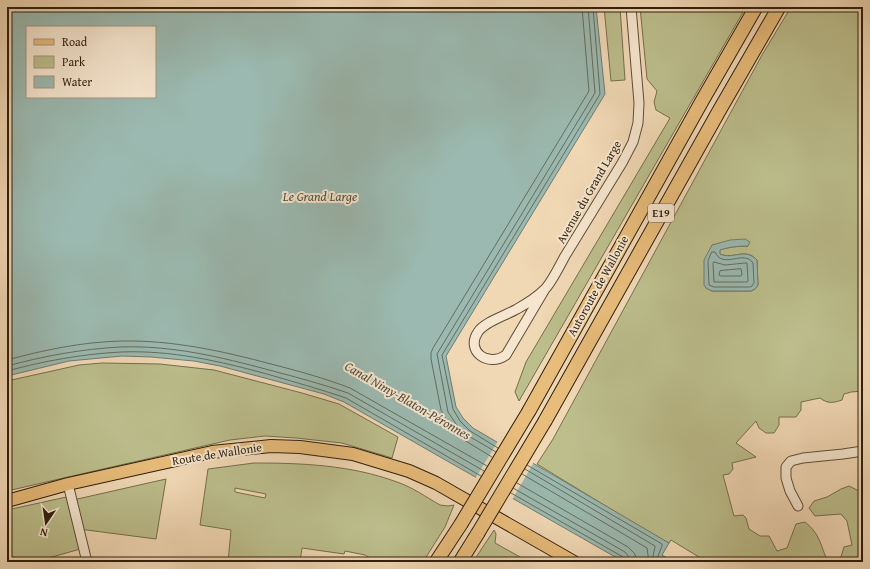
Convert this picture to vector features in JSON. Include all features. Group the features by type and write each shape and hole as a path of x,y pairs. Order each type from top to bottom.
{"highway":[{"name":"Autoroute de Wallonie","path":"436,562 461,524 528,411 756,7"},
{"name":"Autoroute de Wallonie","path":"460,562 545,421 779,7"}],"main road":[{"name":"Route de Wallonie","path":"7,500 68,484 212,452 271,446 300,447 353,454 409,471 436,483 574,562"}],"street":[{"name":"Avenue du Grand Large","path":"546,289 519,308 483,326 478,331 475,338 476,351 487,360 493,361 500,360 506,355 546,289 622,163 633,142 638,124 639,103 631,7"},
{"path":"798,506 790,491 786,478 786,467 791,461 803,458 863,451"},
{"path":"68,484 87,562"}],"green space":[{"path":"604,7 620,7 625,80 611,81"},
{"path":"640,7 746,7 519,401 515,392 526,362 670,118 656,110 654,102 657,91 647,79"},
{"path":"791,7 863,7 863,391 844,394 842,400 836,402 828,402 820,398 801,402 801,410 796,417 779,417 779,425 774,433 766,433 759,428 756,421 736,443 756,457 732,463 733,469 729,474 723,475 734,516 743,515 746,518 749,529 760,536 769,536 777,551 787,548 796,524 805,522 820,540 828,562 707,562 671,540 669,543 650,533 537,464 553,439 762,55","holes":["712,245 748,246 719,250 720,254 730,256 748,254 757,260 758,285 755,289 751,291 712,291 706,288"]},
{"path":"102,363 160,364 214,370 339,404 398,437 392,458 342,443 265,436 230,440 7,491 7,381 79,365"},
{"path":"254,463 326,466 380,476 414,489 440,505 454,505 445,527 423,562 377,562 365,555 345,551 344,554 302,548 300,562 228,562 231,530 200,525 208,469","holes":["235,488 266,494 265,498 235,492"]},
{"path":"166,479 156,539 79,529 84,548 34,562 7,562 7,510 71,496 73,500"},
{"path":"849,486 859,491 863,489 863,548 860,550 860,562 832,562 840,560 844,547 852,545 847,521 841,514 815,516 809,508 814,501 827,497"},
{"path":"494,530 496,534 495,543 529,562 473,562"}],"water":[{"name":"Le Grand Large","path":"7,7 596,7 605,94 446,356 456,407 463,418 473,428 669,543 662,555 674,562 624,562 344,402 324,394 220,366 194,361 122,356 69,361 7,376"},
{"path":"745,239 750,242 748,246 723,249 720,250 720,254 730,256 748,254 757,260 758,285 755,289 751,291 712,291 706,288 704,285 704,260 712,245 730,240"}],"pier":[{"path":"498,441 534,462 512,500 475,479"}],"water label":[{"name":"Canal Nimy-Blaton-Péronnes","path":"408,400"}]}
